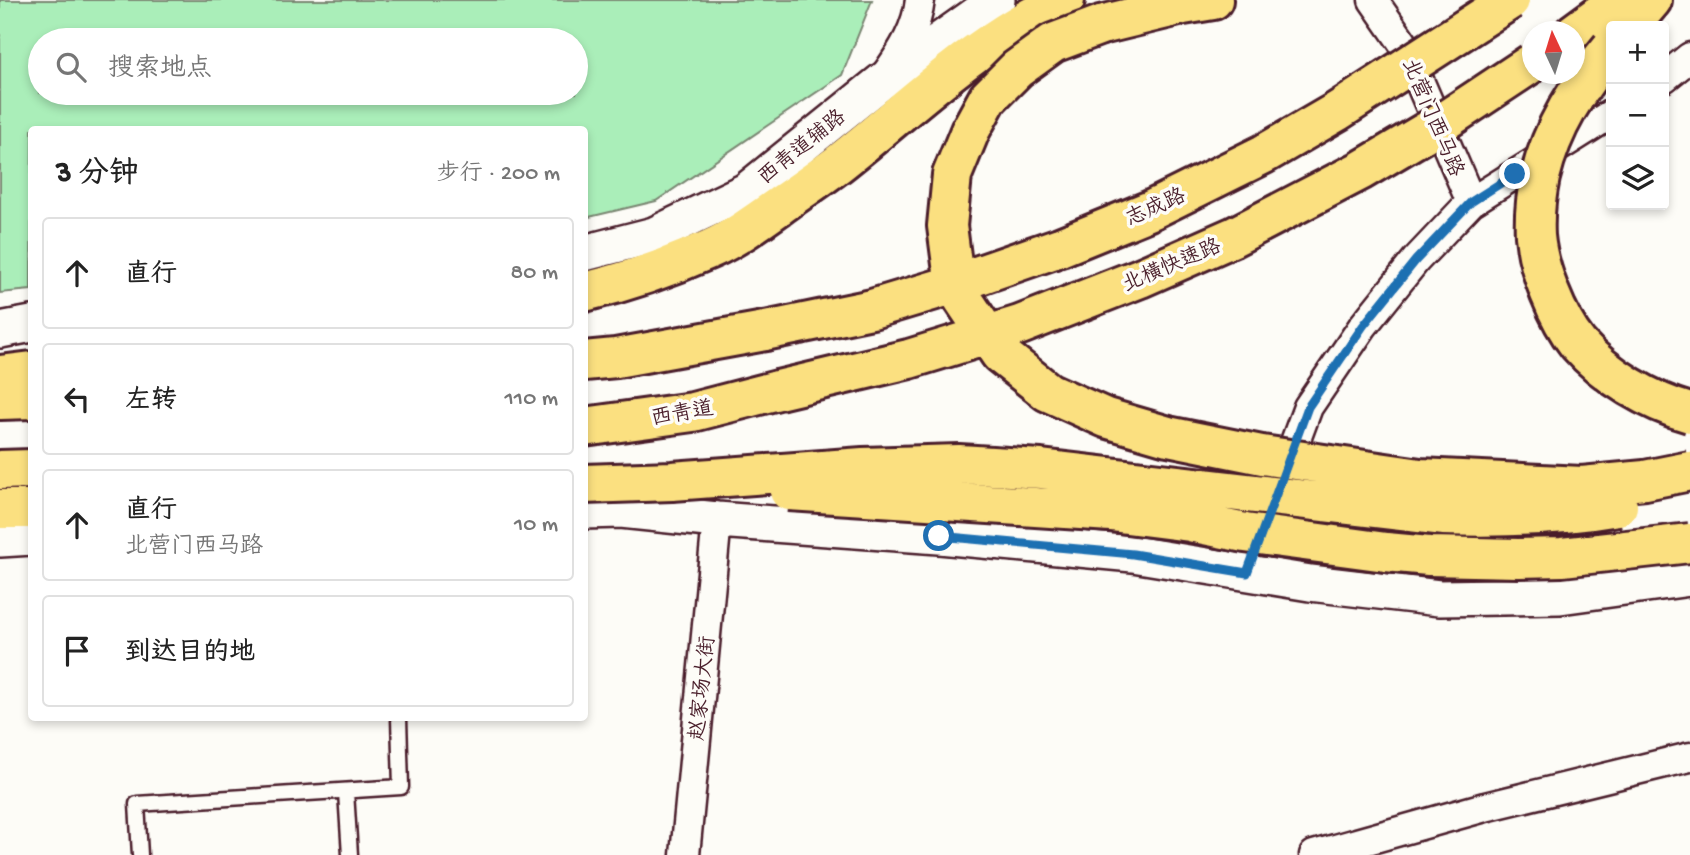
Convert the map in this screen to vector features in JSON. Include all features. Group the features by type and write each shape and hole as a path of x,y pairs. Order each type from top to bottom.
{"highway":[{"path":"588,291 624,282 712,248 758,220 836,166 948,72 987,44 1036,13 1065,0"},
{"path":"1213,0 1101,25 1053,43 1017,69 988,98 970,131 952,175 947,226 952,264 963,299 1000,354 1048,391 1106,418 1168,436 1262,455 1420,478 1582,486 1645,480 1690,471"},
{"name":"志成路","path":"588,361 765,331 872,309 1060,247 1150,210 1264,154 1338,111 1510,0"},
{"path":"1585,25 1619,0"},
{"path":"1634,21 1652,0"},
{"path":"1606,54 1563,113 1551,142 1540,178 1535,210 1535,237 1541,264 1555,304 1579,344 1638,393 1690,413"},
{"name":"北横快速路","path":"778,390 909,359 1020,325 1152,273 1233,237 1360,171 1446,120 1522,70"},
{"path":"0,375 28,372"},
{"name":"西青道","path":"588,425 693,412 778,390"},
{"path":"0,400 28,399"},
{"path":"588,484 671,481 863,467 959,464 1041,469 1443,516 1486,517 1596,510 1690,488"},
{"path":"0,470 28,468"},
{"path":"671,481 834,495 1111,512 1190,522 1245,533 1429,556 1562,557 1690,543"},
{"path":"0,509 28,509"}],"street":[{"path":"881,82 908,43 919,13 920,0"},
{"name":"西青道辅路","path":"588,252 654,235 746,191 881,82 997,0"},
{"name":"北营门西马路","path":"1373,0 1402,43 1471,202 1606,117"},
{"path":"1669,74 1690,57"},
{"path":"1247,573 1308,407 1363,326 1416,260 1471,202"},
{"path":"0,319 28,318"},
{"path":"0,330 28,325"},
{"path":"588,511 621,510 1133,554 1310,583 1439,598 1560,596 1690,578"},
{"name":"赵家场大街","path":"685,855 717,520"},
{"path":"0,538 28,537"},
{"path":"1314,855 1485,807 1690,757"}],"lane":[{"path":"140,855 137,804 401,787 399,721"},
{"path":"346,792 350,855"}],"green space":[{"path":"0,0 872,0 842,75 656,201 588,217 588,126 28,126 28,290 0,293"}],"route":[{"path":"939,536 1133,554 1247,573 1308,407 1363,326 1416,260 1471,202 1515,174"}]}
